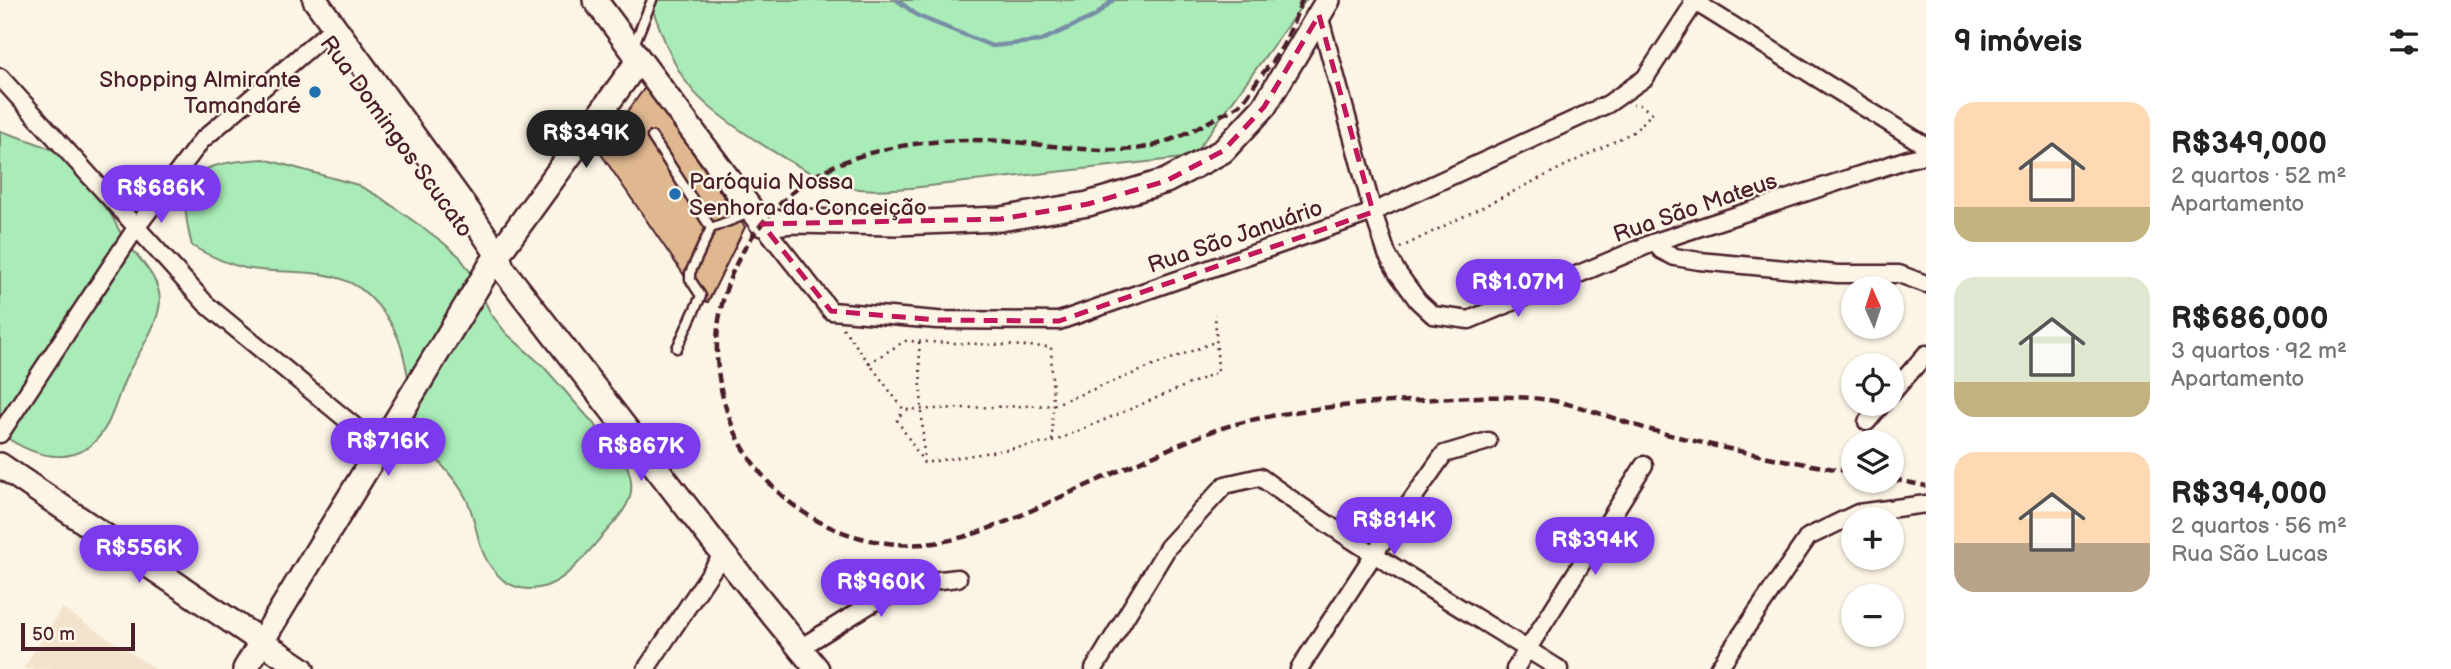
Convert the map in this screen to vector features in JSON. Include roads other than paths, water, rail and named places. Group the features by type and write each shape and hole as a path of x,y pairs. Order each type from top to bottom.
{"street":[{"name":"Rua Domingos Scucato","path":"297,0 329,32 497,262 723,554 817,669"},
{"name":"Rua Domingos Scucato","path":"315,0 329,32"},
{"path":"595,0 757,218 896,223 1001,219 1088,204 1166,181 1223,151 1264,107 1324,7"},
{"path":"1694,1 1926,146"},
{"name":"Rua São Januário","path":"757,218 831,311 937,320 1059,321 1373,212 1608,104 1645,78 1694,1"},
{"name":"Rua São Mateus","path":"1324,7 1373,212 1387,254 1396,272 1418,302 1433,315 1469,320 1655,242 1926,155"},
{"path":"0,434 136,228 201,141 329,32"},
{"path":"244,669 497,262 636,55"},
{"path":"0,77 207,305 381,448"},
{"path":"1655,242 1661,250 1675,257 1699,261 1838,274 1899,274 1926,284"},
{"path":"1904,379 1926,354"},
{"path":"1867,422 1872,416"},
{"path":"1299,669 1374,554 1444,454 1488,441"},
{"path":"0,465 302,669"},
{"path":"1515,669 1644,465"},
{"path":"1094,669 1168,547 1225,485 1260,477 1307,511 1559,669"},
{"path":"1718,669 1808,537 1858,513 1926,504"},
{"path":"646,669 723,554"},
{"path":"800,648 874,603 923,582 958,578"}],"lane":[{"path":"636,55 652,0"},
{"path":"652,137 712,228"},
{"path":"712,228 757,218"},
{"path":"677,348 701,296 690,279 690,272 712,228"}],"waterway":[{"path":"897,0 918,16 992,46 1040,41 1095,16 1113,0"}],"railway":[{"path":"1302,0 1282,47 1242,103 1175,138 1155,145 1118,150 979,140 908,145 840,163 812,178 777,206 734,268 719,320 718,373 731,423 757,468 793,505 841,531 897,544 940,542 982,531 1227,426 1305,410 1358,404 1486,397 1547,400 1701,443 1841,470"},
{"path":"1904,481 1926,486"}],"place":[{"name":"Shopping Almirante Tamandaré","path":"315,92"},
{"name":"Paróquia Nossa Senhora da Conceição","path":"675,194"}]}
